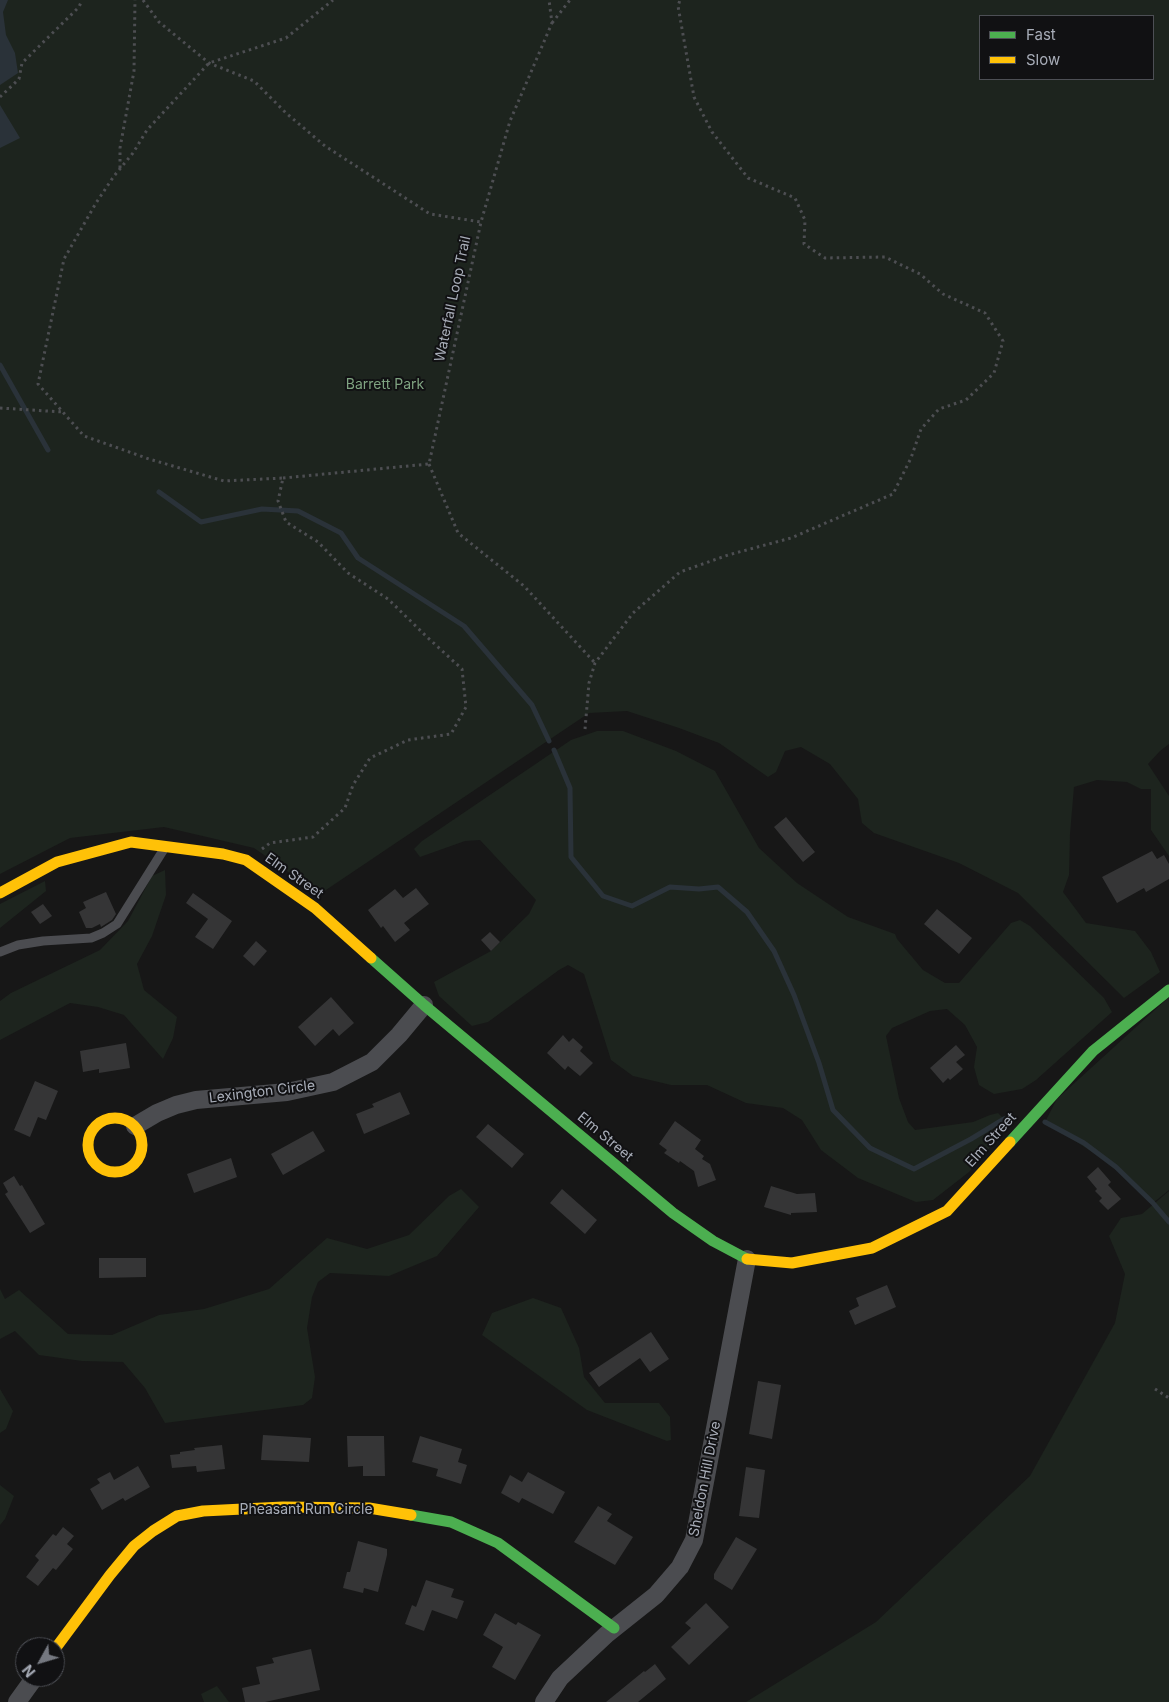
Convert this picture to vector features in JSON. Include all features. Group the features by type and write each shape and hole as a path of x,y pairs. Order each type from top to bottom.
{"street":[{"name":"Elm Street","path":"0,894 57,862 131,842 224,854 246,860 315,908 424,1005 674,1213 713,1241 747,1259 792,1263 872,1248 947,1211 1093,1051 1169,990"},
{"name":"Lexington Circle","path":"135,1126 170,1107 196,1100 287,1092 333,1082 372,1062 424,1005"},
{"path":"111,1117 128,1120 135,1126 140,1134 142,1153 130,1168 121,1172 112,1172 102,1170 95,1164 90,1157 88,1140 90,1132 96,1124 111,1117"},
{"name":"Sheldon Hill Drive","path":"544,1702 560,1678 614,1628 656,1594 680,1567 694,1540 747,1259"},
{"name":"Pheasant Run Circle","path":"64,1637 110,1574 134,1546 177,1516 203,1511 283,1507 370,1508 452,1522 498,1543 614,1628"},
{"path":"17,1702 28,1687"}],"lane":[{"path":"0,952 18,945 43,941 91,938 117,924 165,846"}],"path":[{"path":"0,97 19,79 22,64 79,7 82,0"},
{"path":"120,169 120,148 134,71 135,0"},
{"name":"Waterfall Loop Trail","path":"142,0 159,22 209,63 254,81 286,113 325,146 430,214 481,222 429,464"},
{"path":"332,0 286,38 209,63 147,130 133,153 96,203 64,259 38,384 84,436 168,465 224,481 283,478 429,464 458,533 524,586 595,663"},
{"path":"549,0 552,23"},
{"path":"481,222 510,121 552,23 570,0"},
{"path":"585,728 589,683 595,663 632,613 680,572 728,555 791,538 893,494 911,458 921,429 939,409 966,400 994,373 1003,341 985,313 943,294 920,274 884,257 825,258 804,244 805,220 795,198 748,178 712,132 694,98 678,6 680,0"},
{"path":"0,408 63,412"},
{"path":"246,860 270,843 313,837 345,808 353,785 370,758 408,740 451,734 466,708 462,669 388,599 348,573 318,542 286,522 278,501 283,478"},
{"path":"1155,1389 1169,1398"}],"green space":[{"name":"Barrett Park","path":"0,0 1169,0 1169,744 1148,764 1169,796 1169,856 1151,830 1151,789 1141,789 1127,782 1097,780 1074,787 1069,875 1063,892 1086,923 1135,931 1151,952 1160,972 1124,998 1018,893 959,863 874,833 862,823 858,799 830,764 801,747 785,751 776,772 768,777 719,743 627,711 589,713 320,894 254,848 164,827 70,838 0,874"},
{"path":"597,731 623,731 676,751 715,771 759,848 797,883 848,917 895,934 923,970 945,983 959,983 1011,923 1020,920 1030,926 1104,998 1112,1012 1036,1080 1022,1089 994,1094 979,1085 974,1067 977,1047 965,1025 947,1009 930,1011 892,1028 886,1036 899,1098 908,1122 915,1130 973,1122 998,1113 1004,1119 1006,1129 969,1172 933,1200 916,1202 858,1178 821,1150 802,1120 783,1108 746,1103 707,1085 671,1085 633,1076 611,1060 584,974 568,965 488,1022 472,1026 439,996 434,982 491,951 529,914 536,900 480,840 465,841 420,857 414,849 422,841 571,740"},
{"path":"165,870 166,895 152,936 137,964 144,990 177,1017 173,1038 163,1059 124,1015 98,1007 70,1003 0,1040 0,1001 11,993 100,950 128,921 152,876"},
{"path":"45,881 46,891 0,928 0,904"},
{"path":"1169,997 1169,1190 1153,1203 1116,1167 1045,1122 1057,1099"},
{"path":"461,1189 479,1207 437,1256 389,1276 330,1273 318,1282 312,1297 307,1328 315,1377 312,1398 303,1405 165,1423 145,1388 123,1362 82,1361 39,1355 15,1331 0,1339 0,1289 5,1299 19,1290 68,1334 112,1335 159,1315 204,1309 269,1289 327,1238 367,1249 409,1235 449,1196"},
{"path":"1169,1191 1169,1702 746,1702 876,1622 1030,1476 1115,1323 1125,1274 1109,1236 1121,1218 1142,1214"},
{"path":"533,1298 561,1308 579,1348 584,1377 605,1403 659,1403 670,1417 671,1440 667,1441 587,1410 482,1335 492,1313"},
{"path":"0,1389 13,1411 6,1429 0,1433"},
{"path":"0,1485 14,1496 5,1519 0,1525"},
{"path":"217,1686 229,1702 204,1702 201,1694"}],"shaded area":[{"path":"0,0 8,0 3,12 6,35 15,53 18,73 0,85"},
{"path":"0,105 20,138 0,148"}],"building":[{"path":"786,817 815,852 803,862 774,827"},
{"path":"1152,851 1157,859 1164,855 1169,864 1169,879 1146,892 1144,888 1117,903 1102,877"},
{"path":"416,888 429,904 404,923 410,930 395,942 383,926 381,928 368,910 395,889 403,898"},
{"path":"106,892 116,914 112,920 101,927 100,924 92,928 86,928 79,912 86,908 83,902"},
{"path":"193,893 232,921 213,949 195,937 208,919 186,903"},
{"path":"43,904 52,916 40,924 31,912"},
{"path":"937,909 972,938 959,954 924,924"},
{"path":"490,932 500,942 491,951 481,940"},
{"path":"256,941 267,951 254,966 243,956"},
{"path":"331,997 354,1023 339,1036 333,1029 315,1046 298,1027"},
{"path":"563,1035 569,1042 573,1038 583,1047 580,1051 593,1063 580,1076 568,1066 565,1070 547,1053"},
{"path":"126,1043 130,1068 99,1073 99,1069 83,1072 80,1051"},
{"path":"956,1045 965,1055 956,1062 963,1069 950,1080 948,1078 943,1083 930,1068"},
{"path":"35,1081 58,1091 46,1120 38,1117 30,1137 14,1130"},
{"path":"400,1092 410,1114 364,1134 356,1114 374,1107 372,1104"},
{"path":"675,1121 701,1140 695,1149 704,1156 702,1159 710,1164 716,1180 698,1187 694,1171 664,1153 667,1150 659,1144"},
{"path":"488,1124 524,1154 512,1168 476,1137"},
{"path":"313,1131 325,1151 283,1175 271,1154"},
{"path":"231,1158 237,1177 194,1193 187,1174"},
{"path":"1098,1167 1111,1182 1108,1185 1121,1199 1108,1210 1099,1201 1102,1198 1095,1191 1097,1189 1087,1177"},
{"path":"14,1176 20,1186 22,1185 45,1224 30,1233 5,1194 8,1192 3,1183"},
{"path":"771,1186 797,1194 815,1193 817,1212 791,1213 791,1215 764,1207"},
{"path":"562,1189 597,1220 585,1234 550,1203"},
{"path":"99,1258 146,1258 146,1277 99,1278"},
{"path":"887,1285 896,1307 855,1325 849,1311 859,1306 856,1298"},
{"path":"651,1332 669,1359 650,1372 640,1358 599,1387 589,1373"},
{"path":"758,1381 781,1385 772,1439 749,1434"},
{"path":"263,1435 311,1438 309,1462 261,1460"},
{"path":"347,1436 384,1436 385,1476 363,1476 363,1466 348,1467"},
{"path":"420,1436 462,1449 458,1462 467,1465 461,1484 436,1476 438,1469 412,1462"},
{"path":"222,1445 225,1469 197,1472 196,1466 172,1468 170,1455 195,1450 194,1448"},
{"path":"138,1466 150,1487 125,1501 123,1498 102,1510 90,1489 100,1483 97,1479 110,1472 114,1480"},
{"path":"746,1467 765,1470 759,1518 739,1516"},
{"path":"528,1472 565,1492 553,1514 522,1498 519,1503 501,1493 510,1475 522,1482"},
{"path":"598,1506 612,1514 607,1521 633,1537 615,1565 574,1542"},
{"path":"63,1527 74,1536 67,1544 73,1549 56,1570 53,1568 38,1586 26,1577 39,1560 35,1556 53,1534 56,1536"},
{"path":"736,1537 757,1549 732,1590 714,1579 714,1574"},
{"path":"358,1541 387,1549 378,1592 364,1588 363,1593 343,1588 347,1572 350,1572"},
{"path":"426,1580 454,1589 451,1597 464,1601 457,1619 432,1610 424,1631 405,1624 412,1605 416,1607"},
{"path":"706,1603 729,1627 689,1665 671,1647 691,1628 685,1623"},
{"path":"495,1613 516,1625 518,1622 541,1635 515,1680 492,1667 503,1647 483,1635"},
{"path":"311,1649 320,1690 265,1702 245,1702 242,1688 260,1684 256,1667 274,1663 272,1658"},
{"path":"655,1664 666,1679 638,1702 606,1702 644,1671"}],"waterway":[{"path":"0,365 48,450"},
{"path":"159,492 201,522 262,509 298,511 341,533 358,558 464,626 532,705 549,741"},
{"path":"554,750 570,788 571,857 603,896 632,906 670,887 699,889 718,887 747,912 774,951 794,995 819,1063 833,1110 870,1148 914,1169 1004,1119"},
{"path":"1045,1122 1084,1143 1116,1167 1153,1203 1169,1222"}],"traffic: fast":[{"path":"371,958 424,1005 673,1213 713,1241 747,1259"},
{"path":"1010,1142 1093,1051 1169,990"},
{"path":"411,1515 451,1522 498,1543 614,1628"}],"traffic: slow":[{"path":"0,893 57,862 131,842 223,854 246,860 315,908 371,958"},
{"path":"110,1118 120,1118 130,1122 138,1130 142,1145 138,1160 130,1168 120,1172 110,1172 100,1168 92,1160 88,1150 88,1140 92,1130 100,1122 110,1118"},
{"path":"747,1259 792,1263 872,1248 947,1211 1010,1142"},
{"path":"64,1637 134,1546 177,1516 203,1511 283,1507 369,1508 411,1515"}]}
